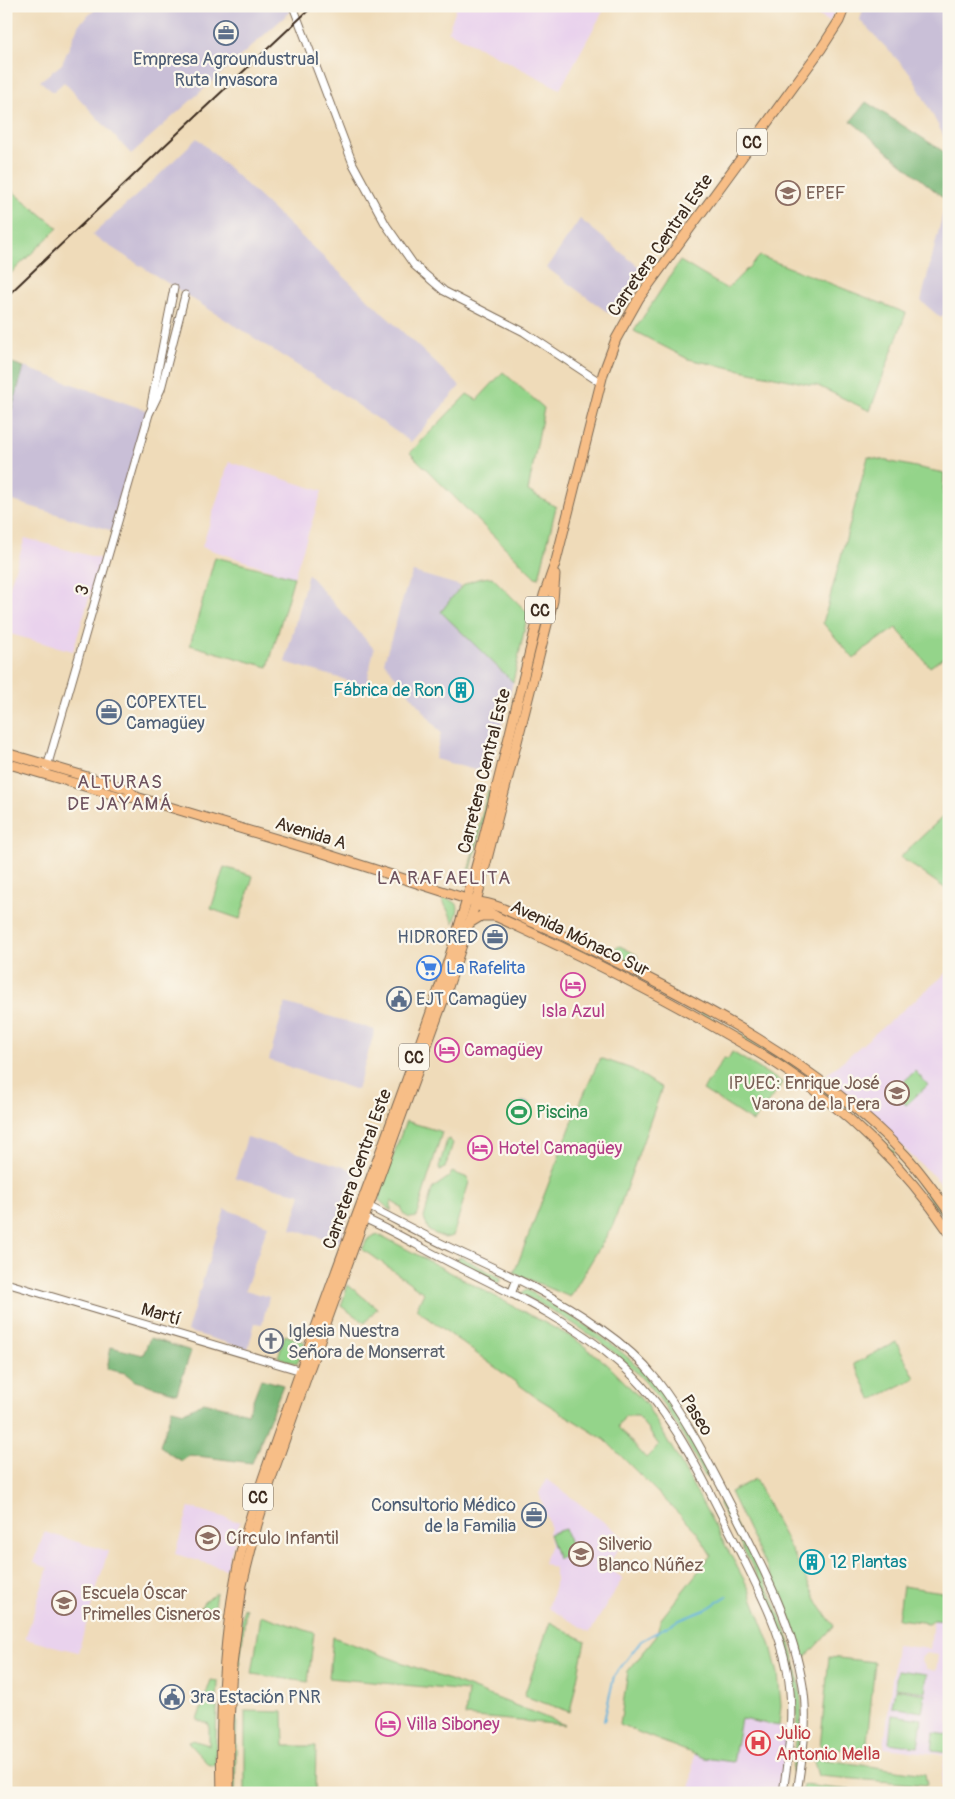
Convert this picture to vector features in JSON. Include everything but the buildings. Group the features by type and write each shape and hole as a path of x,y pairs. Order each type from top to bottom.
{"main road":[{"name":"Carretera Central Este","path":"365,1204 447,990 468,924 472,900 544,595 556,560 601,383 616,339 639,298 821,49 839,21 845,6"},
{"name":"Carretera Central Este","path":"222,1793 224,1677 235,1580 253,1512 361,1216 439,988 472,900 482,879 553,601 556,560"},
{"name":"Avenida A","path":"6,753 47,770 88,782 128,789 136,797 472,900"},
{"name":"Avenida A","path":"6,763 47,770"},
{"path":"482,879 487,898 497,906"},
{"name":"Avenida Mónaco Sur","path":"472,900 497,906 561,934 668,988 784,1055 819,1080 883,1134 906,1156 949,1212"},
{"name":"Avenida Mónaco Sur","path":"472,900 495,916 551,941 663,997 780,1066 832,1105 871,1138 896,1163 949,1232"},
{"path":"468,924 481,916 495,916"},
{"path":"551,941 561,934"},
{"path":"632,981 637,972"},
{"path":"663,997 668,988"},
{"name":"Carretera Central Este","path":"229,1793 231,1678 242,1585 250,1550 304,1372"}],"street":[{"path":"293,6 353,164 386,225 414,265 444,291 524,332 601,383"},
{"name":"3","path":"47,770 149,414 174,288"},
{"name":"3","path":"149,414 161,389 185,295"},
{"name":"Paseo","path":"365,1204 564,1304 601,1328 636,1358 655,1378 679,1411 703,1453 780,1604 790,1632 801,1670 806,1720 798,1793"},
{"name":"Paseo","path":"361,1216 571,1326 619,1362 645,1387 663,1411 710,1494 765,1603 778,1638 787,1667 792,1729 783,1793"},
{"path":"511,1294 517,1279"},
{"name":"Martí","path":"6,1283 304,1372"}],"shaded area":[{"path":"99,6 288,6 291,11 131,154 64,82 53,92 40,81 62,64 79,24"},
{"path":"457,6 606,6 560,89 448,31"},
{"path":"801,6 836,6 830,22"},
{"path":"864,6 942,6 949,11 949,146 911,74 860,20"},
{"path":"197,138 460,386 411,442 336,390 92,235 157,177"},
{"path":"949,189 949,309 941,318 921,301"},
{"path":"580,219 644,271 610,314 547,268"},
{"path":"24,367 148,411 113,531 6,499 6,428"},
{"path":"229,462 322,491 294,577 202,547"},
{"path":"25,538 101,559 73,651 6,633 6,597"},
{"path":"413,572 461,586 441,612 513,682 489,774 435,759 441,733 384,662 408,582"},
{"path":"308,574 374,649 366,686 285,662"},
{"name":"IPUEC: Enrique José Varona de la Pera","path":"949,971 949,1181 943,1185 826,1075"},
{"path":"285,1003 375,1030 357,1090 269,1060"},
{"path":"247,1137 363,1173 339,1243 291,1229 301,1194 235,1178"},
{"path":"225,1209 268,1225 245,1290 269,1297 262,1324 255,1323 248,1349 187,1331"},
{"name":"Silverio Blanco Núñez","path":"547,1479 625,1538 607,1567 623,1578 590,1632 548,1608 555,1585 555,1568 543,1563 551,1545 548,1533 550,1527 539,1493"},
{"name":"Círculo Infantil","path":"189,1507 240,1522 226,1569 175,1554"},
{"name":"Escuela Óscar Primelles Cisneros","path":"44,1532 108,1551 78,1652 25,1639 48,1568 34,1563"},
{"path":"933,1620 949,1621 949,1786 941,1785 945,1755 884,1748 896,1645 930,1649","holes":["926,1653 938,1655 936,1671 926,1669 921,1658"]},
{"path":"741,1719 792,1729 783,1793 690,1793 694,1754 704,1758"}],"green space":[{"path":"866,102 949,155 949,189 946,200 851,121"},
{"path":"6,186 58,228 6,278"},
{"path":"760,256 906,313 870,411 818,386 688,359 634,331 680,261 727,289"},
{"path":"6,361 24,367 6,428"},
{"path":"503,372 544,408 528,491 556,507 539,578 535,577 410,453 467,394 477,400"},
{"path":"868,457 944,473 943,495 949,496 949,653 930,667 896,628 868,646 854,659 823,623"},
{"path":"215,557 294,577 268,667 190,645"},
{"path":"492,577 528,613 513,682 441,612 467,583"},
{"path":"488,790 491,791 467,884 465,885"},
{"path":"949,811 949,891 900,857"},
{"path":"224,867 253,876 240,919 211,909"},
{"path":"441,897 457,905 454,923"},
{"path":"563,941 628,972 627,974 562,943"},
{"path":"620,946 637,955 638,960 636,964 613,952 615,948"},
{"path":"674,995 784,1060 835,1099 895,1152 893,1154 834,1101 781,1062 673,998"},
{"path":"732,1052 783,1083 753,1122 703,1090 724,1058 728,1059"},
{"path":"600,1058 632,1069 662,1088 613,1225 570,1297 514,1273 577,1110"},
{"path":"915,1071 928,1085 906,1105 894,1091"},
{"path":"406,1121 442,1132 416,1217 412,1218 406,1216 402,1208 391,1201 391,1211 379,1200 379,1194"},
{"path":"449,1139 453,1143 445,1168 440,1170 439,1167 447,1140"},
{"path":"908,1169 911,1169 949,1220 949,1225"},
{"path":"452,1172 468,1178 469,1182 453,1236 445,1238 429,1231 424,1218 433,1188 449,1177"},
{"path":"375,1235 382,1236 575,1339 607,1364 646,1404 679,1460 748,1587 771,1646 778,1674 781,1705 779,1726 741,1719 733,1762 704,1758 620,1725 628,1671 656,1637 661,1619 711,1555 697,1532 605,1440 533,1395 416,1309 424,1293 362,1250 367,1240","holes":["625,1416 638,1416 659,1445 646,1458 618,1427"]},
{"path":"458,1257 501,1278 501,1281 498,1283 458,1261"},
{"path":"348,1285 377,1308 365,1323 341,1306"},
{"path":"526,1289 609,1342 652,1381 684,1426 711,1475 709,1478 705,1476 665,1406 635,1371 590,1335 524,1295 522,1293"},
{"path":"285,1335 305,1342 297,1364 278,1357"},
{"path":"150,1338 191,1351 177,1393 135,1381 125,1373 107,1369 111,1347 143,1355"},
{"path":"896,1342 915,1378 872,1400 854,1364"},
{"path":"261,1379 283,1385 252,1463 190,1455 182,1461 160,1446 172,1409 184,1412 204,1402 248,1413"},
{"path":"755,1479 819,1605 834,1626 805,1658 787,1610 730,1492"},
{"path":"720,1501 724,1502 768,1587 791,1646 798,1677 801,1708 799,1757 795,1773 792,1770 797,1710 794,1682 788,1655 770,1603 719,1504"},
{"path":"565,1529 573,1553 558,1559 549,1534"},
{"path":"903,1586 949,1593 949,1621 933,1620 929,1623 898,1619"},
{"path":"216,1592 214,1607 211,1613 204,1613 201,1608 203,1603"},
{"path":"243,1608 246,1609 238,1678 235,1793 233,1793 235,1677"},
{"path":"261,1615 314,1633 308,1682 252,1674"},
{"path":"550,1622 585,1641 570,1712 524,1696"},
{"path":"333,1637 565,1725 465,1716 468,1691 329,1678"},
{"path":"829,1657 875,1662 866,1752 820,1747"},
{"path":"897,1670 927,1674 925,1692 895,1688"},
{"path":"211,1680 218,1681 215,1766 208,1764 189,1744 189,1741 192,1740 209,1745 209,1724 197,1720"},
{"path":"895,1689 925,1694 922,1712 892,1707"},
{"path":"245,1711 283,1712 284,1746 316,1746 315,1793 245,1793"},
{"path":"892,1715 922,1719 918,1747 889,1743"},
{"path":"934,1733 949,1735 949,1753 932,1751"},
{"path":"813,1758 925,1774 927,1785 818,1776"},
{"path":"803,1785 851,1790 850,1793 802,1793"}],"water":[{"name":"Piscina","path":"522,1102 529,1103 523,1118 511,1119 515,1106"}],"waterway":[{"path":"604,1721 614,1676 641,1641 677,1621 705,1610 727,1596"}],"railway":[{"path":"6,297 313,6"}],"place":[{"name":"Empresa Agroundustrual Ruta Invasora","path":"226,33"},
{"name":"EPEF","path":"788,193"},
{"name":"Fábrica de Ron","path":"461,690"},
{"name":"COPEXTEL Camagüey","path":"109,712"},
{"name":"HIDRORED","path":"495,937"},
{"name":"La Rafelita","path":"429,968"},
{"name":"Isla Azul","path":"573,985"},
{"name":"EJT Camagüey","path":"399,999"},
{"name":"Camagüey","path":"447,1050"},
{"name":"IPUEC: Enrique José Varona de la Pera","path":"897,1093"},
{"name":"Piscina","path":"519,1112"},
{"name":"Hotel Camagüey","path":"480,1148"},
{"name":"Iglesia Nuestra Señora de Monserrat","path":"271,1341"},
{"name":"Consultorio Médico de la Familia","path":"534,1515"},
{"name":"Círculo Infantil","path":"208,1538"},
{"name":"Silverio Blanco Núñez","path":"581,1554"},
{"name":"12 Plantas","path":"812,1562"},
{"name":"Escuela Óscar Primelles Cisneros","path":"64,1603"},
{"name":"3ra Estación PNR","path":"172,1697"},
{"name":"Villa Siboney","path":"388,1724"},
{"name":"Julio Antonio Mella","path":"758,1743"}],"district":[{"name":"ALTURAS DE JAYAMÁ","path":"120,792"},
{"name":"LA RAFAELITA","path":"444,877"}]}
